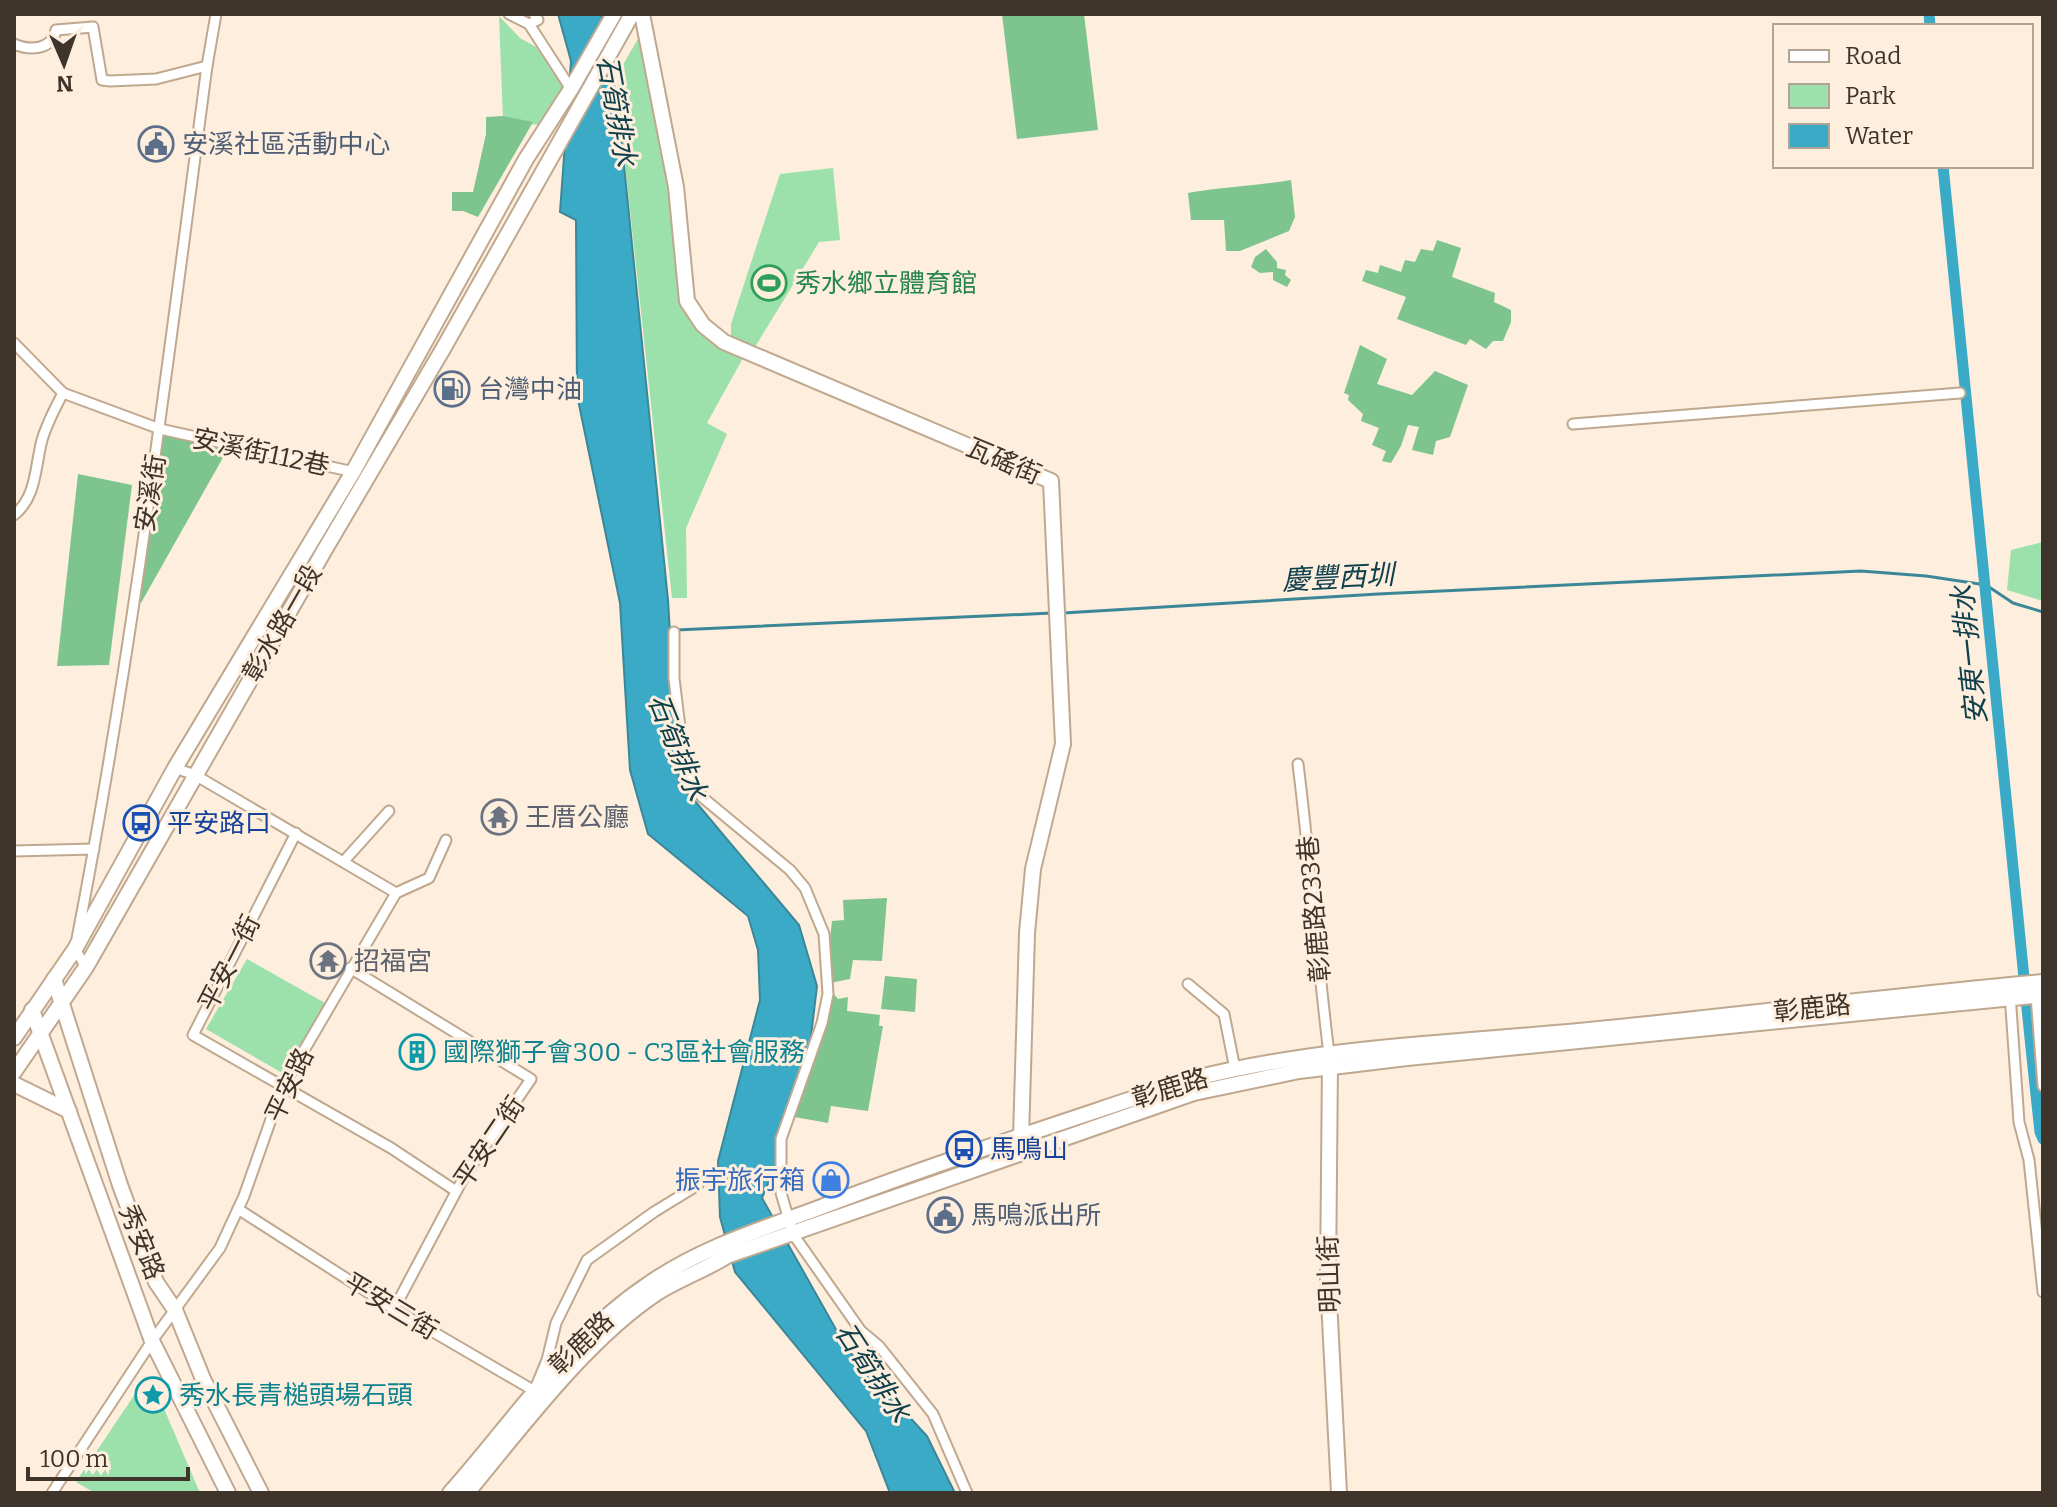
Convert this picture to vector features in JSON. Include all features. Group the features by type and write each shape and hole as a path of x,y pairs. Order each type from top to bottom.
{"main road":[{"name":"彰水路一段","path":"14,1038 75,949 175,768 353,472 526,159 614,14"},
{"name":"彰水路一段","path":"14,1072 86,967 632,14"},
{"name":"瓦磘街","path":"642,14 676,187 687,301 703,325 724,342 1051,481 1063,744 1033,869 1027,933 1021,1138"},
{"name":"秀安路","path":"54,979 120,1185 156,1282 175,1310 203,1379 261,1493"},
{"name":"彰鹿路","path":"450,1493 540,1395 657,1293 727,1256 996,1163 1235,1069 1422,1056 2039,989"},
{"name":"秀安路","path":"32,1010 152,1341 228,1493"},
{"name":"彰鹿路","path":"467,1493 540,1395 550,1371 617,1308 651,1282 733,1239 863,1190 1191,1087 1299,1071 1330,1061"},
{"name":"明山街","path":"1330,1061 1328,1281 1339,1493"},
{"path":"14,1084 69,1111"},
{"path":"996,1163 1021,1138"}],"street":[{"name":"安溪街","path":"75,949 94,849 160,429 216,14"},
{"path":"509,14 529,24 571,89"},
{"path":"529,24 538,20 534,14"},
{"path":"14,44 40,47 52,40 56,30 93,27 102,80 110,81 156,79 207,66"},
{"name":"安溪街112巷","path":"14,343 63,393 160,429 353,472 366,481"},
{"path":"14,515 27,503 42,441 63,393"},
{"path":"1573,424 1960,393"},
{"path":"674,632 674,678 682,744 691,775 702,797 790,870 805,888 824,934 828,994 822,1023 781,1139 781,1193 790,1235 861,1331 879,1346 933,1414 967,1493"},
{"name":"彰鹿路233巷","path":"1298,764 1330,1061"},
{"path":"175,768 195,775 396,893 429,878 446,840"},
{"path":"344,861 389,811"},
{"name":"平安一街","path":"296,833 193,1035 391,1148 456,1191"},
{"path":"14,851 94,849"},
{"name":"平安路","path":"52,1493 152,1341 220,1248 238,1209 282,1088 396,893"},
{"path":"75,949 86,967"},
{"name":"平安二街","path":"350,968 531,1079 456,1191 394,1309"},
{"path":"1188,984 1224,1014 1235,1069"},
{"path":"2039,989 2043,1086"},
{"path":"2010,992 2019,1122 2029,1160 2043,1292"},
{"path":"540,1395 556,1323 587,1260 698,1185"},
{"name":"平安三街","path":"238,1209 394,1309 540,1395"}],"green space":[{"path":"1002,14 1084,14 1098,130 1017,139"},
{"path":"499,16 520,38 536,47 566,90 546,126 503,120"},
{"path":"647,23 667,174 700,330 743,358 707,423 727,434 686,528 687,598 672,598 617,90 624,63"},
{"path":"503,116 533,122 478,217 463,211 452,211 452,192 473,192 486,134 486,117"},
{"name":"秀水鄉立體育館","path":"833,168 840,240 819,242 755,347 731,336 731,324 780,174"},
{"path":"1291,180 1295,217 1289,231 1240,251 1226,251 1224,220 1191,220 1188,193"},
{"path":"1437,240 1461,248 1452,277 1495,293 1494,302 1511,310 1511,322 1503,341 1493,341 1486,349 1470,339 1466,345 1397,319 1406,297 1362,281 1366,270 1378,273 1380,265 1401,272 1405,260 1415,262 1421,249 1433,251"},
{"path":"1266,249 1277,262 1277,268 1286,270 1285,275 1291,280 1287,287 1273,280 1273,272 1260,273 1251,267 1255,257"},
{"path":"1360,345 1387,359 1377,384 1412,395 1435,371 1468,385 1450,437 1436,441 1433,455 1412,450 1419,427 1408,425 1391,463 1382,461 1386,451 1372,445 1379,428 1361,421 1363,414 1344,393"},
{"path":"165,434 221,444 225,454 141,603 137,599 160,438"},
{"path":"78,474 132,485 109,665 57,666"},
{"path":"2043,542 2043,601 2007,590 2011,550"},
{"path":"887,898 882,961 853,960 850,979 830,983 828,956 832,921 844,920 843,900"},
{"path":"247,959 325,1003 284,1074 206,1029"},
{"path":"885,976 917,979 915,1012 881,1009"},
{"path":"829,988 838,999 848,997 847,1011 880,1015 879,1026 883,1026 868,1111 831,1106 828,1123 789,1116"},
{"path":"139,1388 156,1390 200,1493 95,1493 76,1482"}],"water":[{"name":"石筍排水","path":"558,14 601,14 618,106 668,600 679,782 799,925 817,986 808,1061 800,1090 779,1128 776,1165 762,1198 847,1349 927,1436 955,1493 890,1493 866,1431 735,1272 720,1217 718,1161 760,1000 758,950 748,916 648,834 630,770 620,603 577,395 576,220 560,212 571,61"}],"waterway":[{"name":"安東一排水","path":"1929,14 1930,24"},
{"name":"安東一排水","path":"1943,168 2031,1048 2043,1139"},
{"name":"慶豐西圳","path":"1063,613 1378,594 1861,571 1986,585 2013,603 2043,612"},
{"name":"慶豐西圳","path":"676,630 1052,613"}],"place":[{"name":"安溪社區活動中心","path":"156,144"},
{"name":"秀水鄉立體育館","path":"769,283"},
{"name":"台灣中油","path":"452,389"},
{"name":"王厝公廳","path":"499,817"},
{"name":"平安路口","path":"141,823"},
{"name":"招福宮","path":"328,961"},
{"name":"國際獅子會300 - C3區社會服務","path":"417,1052"},
{"name":"馬鳴山","path":"964,1149"},
{"name":"振宇旅行箱","path":"831,1180"},
{"name":"馬鳴派出所","path":"945,1215"},
{"name":"秀水長青槌頭場石頭","path":"153,1395"}]}
